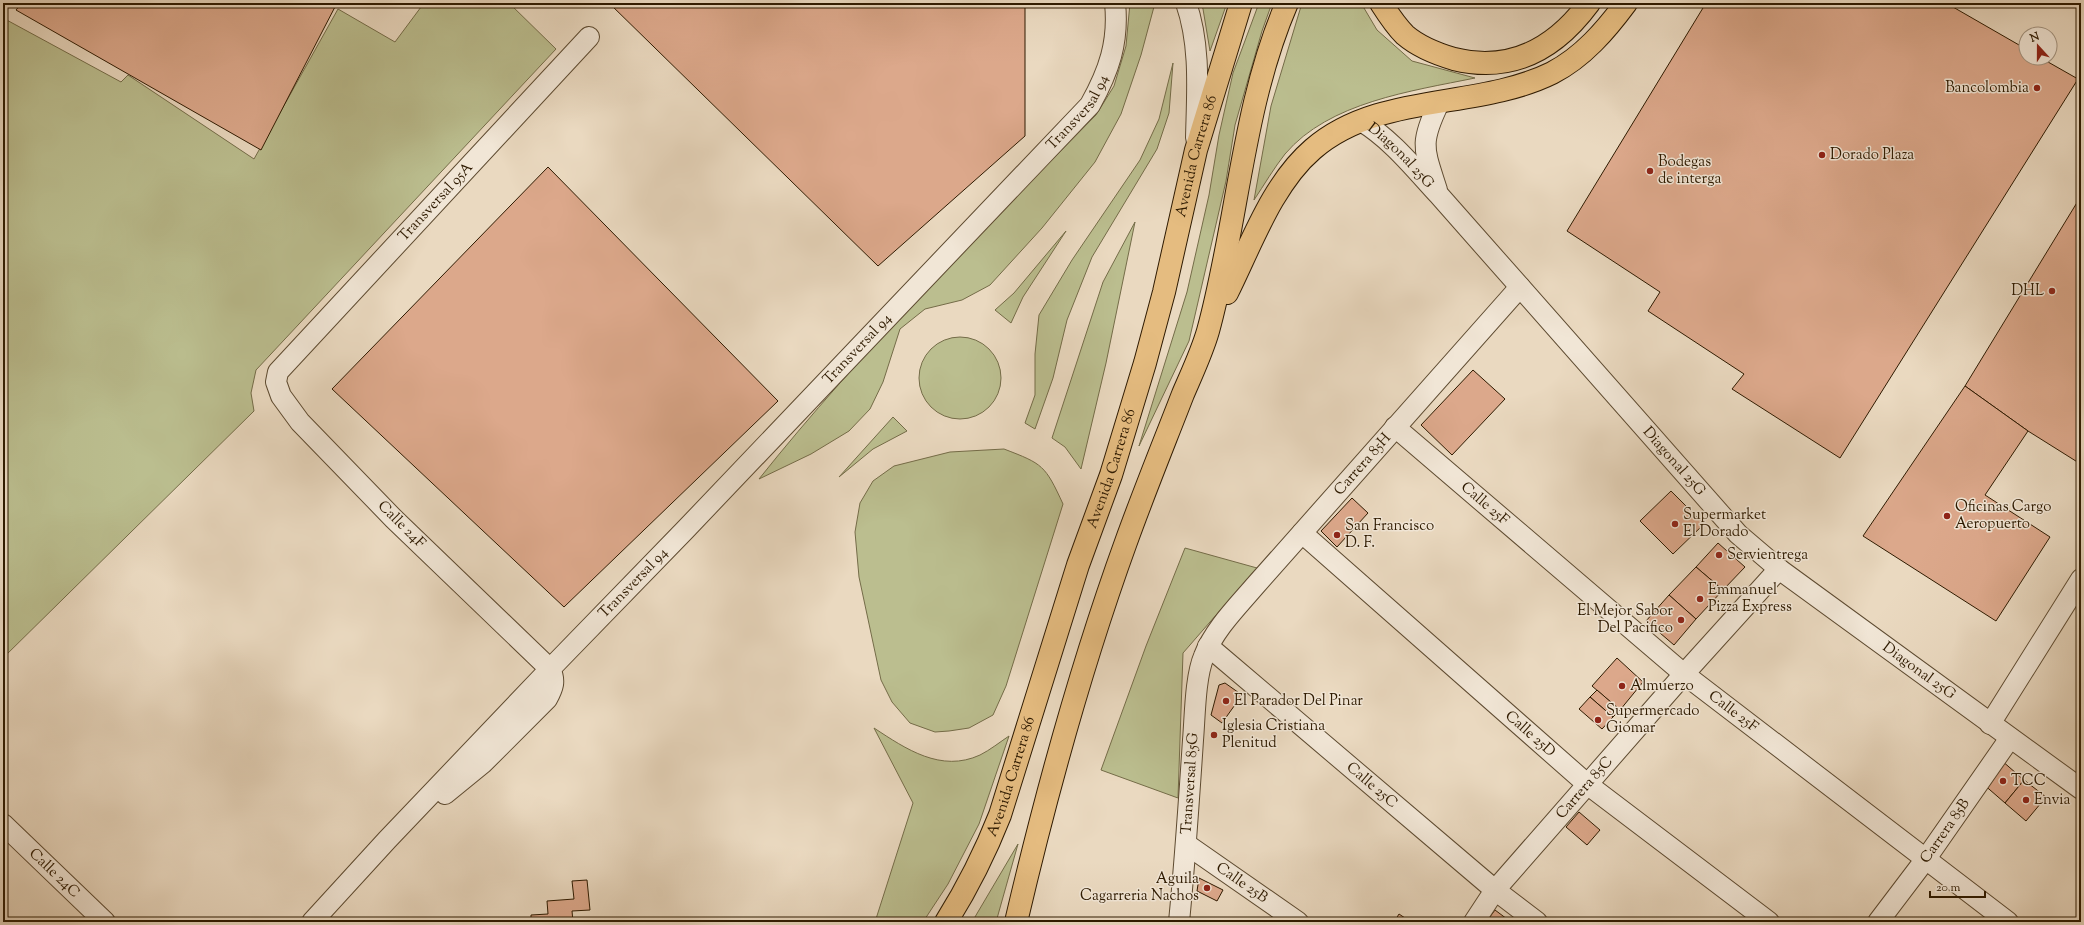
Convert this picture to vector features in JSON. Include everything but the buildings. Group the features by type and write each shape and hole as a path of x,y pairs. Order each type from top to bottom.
{"main road":[{"name":"Avenida Carrera 86","path":"946,922 968,887 986,852 1000,815 1078,565 1111,475 1145,363 1162,299 1196,150 1241,3"},
{"path":"1207,334 1224,266 1248,127 1271,44 1287,3"},
{"path":"1382,3 1406,35 1435,54 1480,63 1499,63 1524,56 1552,41 1574,23 1589,3"},
{"path":"1016,922 1065,734 1106,597 1127,538 1207,334 1285,181 1313,149 1333,135 1361,121 1382,114 1514,88 1553,72 1572,61 1598,37 1626,3"}],"street":[{"name":"Transversal 94","path":"550,669 685,530 1090,105 1105,78 1112,56 1116,17 1115,3"},
{"path":"1186,3 1192,19 1196,51 1196,150"},
{"name":"Transversal 95A","path":"281,366 589,37"},
{"name":"Diagonal 25G","path":"1438,194 1426,152 1425,139 1427,127 1439,103"},
{"name":"Diagonal 25G","path":"1361,121 1373,128 1388,141 1438,194 1738,534 1779,569 2081,790"},
{"name":"Carrera 85H","path":"1208,646 1224,623 1302,533 1520,287"},
{"name":"Calle 24F","path":"281,366 276,382 281,396 300,422 394,519 550,669"},
{"name":"Calle 25F","path":"1395,427 1684,674 1925,860 2008,922"},
{"name":"Calle 25D","path":"1302,533 1587,784 1769,922"},
{"name":"Carrera 85C","path":"1474,922 1495,890 1684,674 1779,569"},
{"path":"1990,724 2081,579"},
{"name":"Transversal 85G","path":"1179,922 1196,707 1202,663 1208,646"},
{"name":"Calle 25C","path":"1208,646 1495,890 1537,922"},
{"path":"312,922 387,840 483,764 547,699 553,688 554,681 550,669"},
{"name":"Carrera 85B","path":"1878,922 1925,860 2010,738"},
{"name":"Calle 24C","path":"3,824 105,922"},
{"name":"Calle 25B","path":"1186,844 1298,922"}],"green space":[{"path":"424,3 509,3 556,49 256,370 251,393 254,411 3,658 3,18 121,82 128,75 254,159 338,9 395,42"},
{"path":"1130,3 1155,3 1141,55 1121,114 1095,162 1042,228 990,285 962,300 925,309 900,329 883,382 870,409 849,431 811,454 759,479 798,431 880,338 1096,115 1114,86 1126,46"},
{"path":"1201,3 1227,3 1210,51 1203,9"},
{"path":"1259,3 1272,3 1262,31 1235,125 1226,181 1189,341 1139,446 1187,292 1209,195 1219,135 1233,73"},
{"path":"1302,3 1361,3 1377,30 1412,61 1475,78 1425,88 1373,101 1324,122 1303,136 1285,154 1254,200 1271,106"},
{"path":"1173,63 1169,113 1157,149 1092,257 1067,320 1053,378 1035,429 1025,423 1035,395 1035,354 1039,315 1072,260 1140,160 1159,119"},
{"path":"1135,222 1106,363 1081,469 1065,447 1052,438 1103,282"},
{"path":"1066,231 1023,297 1011,323 995,310 1014,293"},
{"path":"952,337 968,337 983,344 994,355 1001,370 1001,386 998,394 989,407 976,416 968,419 952,419 937,412 926,401 919,386 919,370 926,355 937,344"},
{"path":"893,417 907,431 873,449 839,477"},
{"path":"1004,449 1027,458 1047,473 1063,504 1006,686 993,715 969,728 935,732 910,723 892,702 881,680 859,577 855,532 860,503 873,481 894,466 950,452"},
{"path":"1185,548 1257,568 1183,653 1178,798 1101,770 1146,646"},
{"path":"874,728 911,751 938,760 951,761 966,760 980,755 1009,736 979,824 948,884 923,922 875,922 913,803"},
{"path":"1018,844 996,922 972,922"}],"place":[{"name":"Bancolombia","path":"2037,88"},
{"name":"Dorado Plaza","path":"1822,155"},
{"name":"Bodegas de interga","path":"1650,171"},
{"name":"DHL","path":"2052,291"},
{"name":"Oficinas Cargo Aeropuerto","path":"1947,516"},
{"name":"Supermarket El Dorado","path":"1675,524"},
{"name":"San Francisco D. F.","path":"1337,535"},
{"name":"Servientrega","path":"1719,555"},
{"name":"Emmanuel Pizza Express","path":"1700,599"},
{"name":"El Mejor Sabor Del Pacifico","path":"1681,620"},
{"name":"Almuerzo","path":"1622,686"},
{"name":"El Parador Del Pinar","path":"1226,701"},
{"name":"Supermercado Giomar","path":"1598,720"},
{"name":"Iglesia Cristiana Plenitud","path":"1214,735"},
{"name":"TCC","path":"2003,781"},
{"name":"Envia","path":"2026,800"},
{"name":"Aguila Cagarreria Nachos","path":"1207,888"}]}
